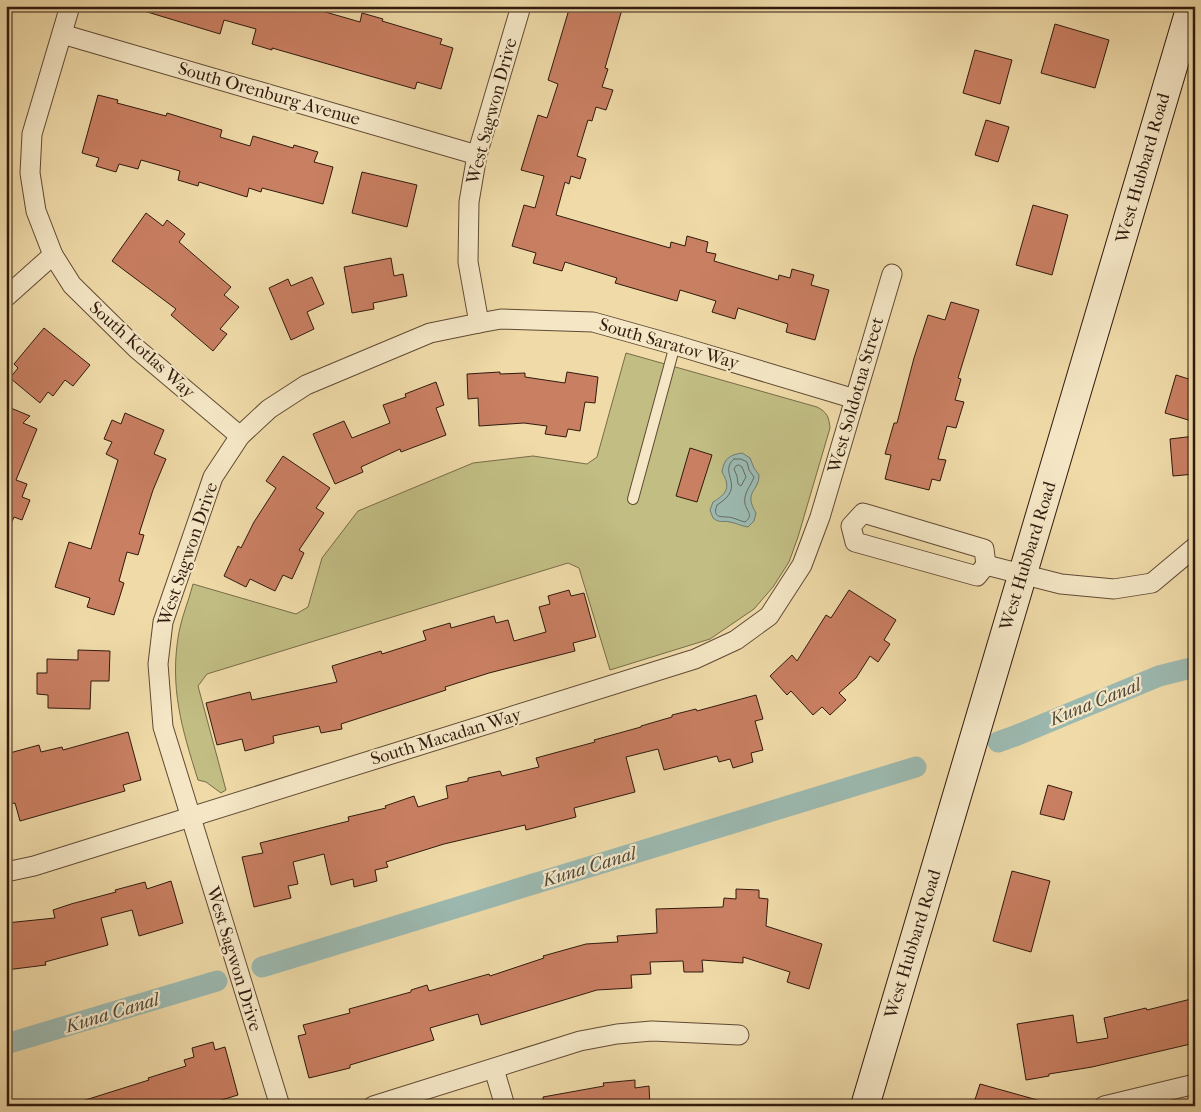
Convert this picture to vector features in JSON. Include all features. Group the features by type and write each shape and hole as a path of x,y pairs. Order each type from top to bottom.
{"street":[{"name":"South Kotlas Way","path":"70,6 32,134 30,173 36,211 53,255 72,285 137,349 240,436"},
{"name":"West Sagwon Drive","path":"280,1106 163,727 158,664 162,622 213,477 240,436 269,409 306,385 430,333 479,323 468,262 469,202 477,154 521,6"},
{"name":"West Hubbard Road","path":"865,1106 1191,6"},
{"name":"South Orenburg Avenue","path":"62,34 477,154"},
{"path":"6,297 53,255"},
{"name":"West Soldotna Street","path":"820,516 892,274"},
{"name":"South Saratov Way","path":"479,323 501,319 592,322 855,399"},
{"path":"863,513 984,549 986,565 977,576 855,542 852,526 863,513"},
{"path":"820,516 852,526"},
{"name":"South Macadan Way","path":"6,872 34,866 695,659 736,640 769,616 802,565 820,516"},
{"path":"986,565 1061,584 1114,589 1152,583 1195,547"},
{"path":"373,1106 580,1041 617,1034 652,1031 739,1035"},
{"path":"494,1069 505,1106"},
{"path":"1104,1106 1195,1084"}],"lane":[{"path":"632,498 675,345"}],"shaded area":[{"path":"626,353 817,407 827,415 830,428 789,562 773,587 754,609 710,639 610,670 579,568 568,563 207,674 198,686 226,790 221,793 206,782 198,780 182,725 175,671 179,632 193,584 296,614 308,607 322,558 358,511 473,463 533,456 587,464 597,457"}],"water":[{"path":"742,453 750,458 759,475 757,485 751,496 752,506 756,513 754,521 748,527 718,521 713,518 710,510 713,502 722,496 726,490 725,477 722,472 724,464 730,456"}],"building":[{"path":"145,6 324,6 322,11 360,22 362,13 383,19 382,21 442,39 440,44 453,48 441,89 417,82 415,89 252,44 256,29 224,20 220,34 144,11"},
{"path":"570,6 623,6 605,68 608,69 602,87 613,90 606,110 596,107 592,121 588,120 577,156 586,159 580,179 571,176 569,184 565,182 556,215 670,248 671,242 685,246 687,236 708,242 706,252 716,254 714,261 778,280 779,275 790,278 792,269 814,275 811,285 829,290 815,340 786,332 788,324 738,308 735,319 712,312 716,301 680,290 677,301 615,283 617,278 565,262 562,271 533,263 536,253 512,246 524,205 535,208 544,176 521,170 538,115 547,118 558,84 548,80"},
{"path":"1055,24 1109,40 1095,88 1041,73"},
{"path":"975,50 1012,60 1000,104 963,93"},
{"path":"98,95 118,100 117,103 166,116 167,113 222,130 220,137 250,146 253,136 293,148 294,145 318,152 314,162 333,167 323,204 262,188 261,192 249,188 247,197 199,182 198,186 178,180 180,171 141,160 138,169 119,164 116,172 96,166 99,158 82,153"},
{"path":"986,120 1009,127 998,162 975,155"},
{"path":"362,172 417,185 407,227 352,213"},
{"path":"1033,205 1068,215 1052,275 1016,265"},
{"path":"146,213 163,226 167,220 185,234 179,242 231,287 224,295 239,307 220,329 227,334 213,351 171,315 176,309 112,261"},
{"path":"391,258 394,276 403,274 407,296 373,303 374,309 352,313 344,267"},
{"path":"312,277 324,304 307,312 314,329 291,340 269,288 288,279 291,286"},
{"path":"951,302 979,310 958,378 961,379 955,400 964,402 956,428 947,426 938,459 946,460 940,481 932,479 929,490 885,479 891,455 885,454 894,423 897,423 914,358 928,315 945,320"},
{"path":"44,328 90,365 73,386 65,380 53,396 48,392 40,403 10,378 18,368 14,364"},
{"path":"500,372 500,374 525,373 525,377 565,383 567,372 598,377 595,403 585,402 580,431 568,429 566,437 545,434 547,426 524,423 479,426 478,398 468,399 467,374"},
{"path":"1176,375 1195,381 1195,422 1165,413"},
{"path":"436,382 444,405 436,408 446,435 401,452 400,449 361,467 363,472 335,484 313,434 344,421 352,438 390,423 383,405 406,397 405,394"},
{"path":"6,406 30,416 23,423 37,429 16,480 27,484 22,497 30,500 22,520 14,517 7,533"},
{"path":"125,413 164,430 154,454 166,459 153,490 139,534 144,535 138,555 127,552 119,581 124,583 114,615 87,607 90,598 55,587 69,542 91,549 118,460 106,454 112,442 104,439 112,420 121,424"},
{"path":"1195,436 1195,474 1173,476 1170,439"},
{"path":"690,448 712,455 697,502 676,496"},
{"path":"283,456 330,488 316,508 324,513 299,550 304,553 292,579 283,575 275,591 250,579 246,587 224,576 238,546 241,548 254,522 276,488 266,481"},
{"path":"569,590 571,596 584,593 596,637 573,643 575,651 489,673 445,687 446,690 341,724 342,729 321,733 319,726 273,736 274,743 245,751 242,739 217,745 206,703 250,692 252,700 337,682 332,666 381,651 382,654 426,640 423,631 450,623 451,628 494,616 496,623 508,620 514,641 546,632 539,607 550,604 548,596"},
{"path":"849,590 896,620 884,640 890,644 878,662 870,656 856,678 839,693 846,700 830,715 822,707 813,715 791,691 787,695 770,676 792,655 797,661 826,615 831,618"},
{"path":"78,650 110,651 109,681 91,681 90,709 48,708 48,695 37,694 37,673 47,673 47,659 78,660"},
{"path":"756,695 763,719 755,721 763,750 751,753 753,762 733,768 730,759 719,762 717,756 664,770 658,749 626,757 635,792 574,808 576,817 526,830 525,825 444,844 386,862 388,867 375,870 377,881 354,887 353,879 331,885 324,854 293,862 298,884 288,886 291,898 254,907 242,857 263,853 260,843 349,821 348,817 386,808 385,806 414,796 418,807 448,798 446,786 468,781 468,778 500,771 502,776 539,767 536,758 595,742 594,740 641,727 672,717 672,715 696,709 697,711"},
{"path":"128,732 141,780 123,785 125,791 20,821 15,803 6,805 6,754 39,745 41,752 62,747 63,750"},
{"path":"1048,785 1072,792 1064,820 1040,814"},
{"path":"1012,871 1050,881 1031,952 993,941"},
{"path":"171,881 183,923 139,936 132,910 101,918 108,945 45,962 46,965 6,970 6,923 55,918 53,910 71,904 145,882 147,889"},
{"path":"736,889 759,890 759,898 768,899 766,926 822,944 809,989 787,982 790,972 743,957 743,963 702,960 703,972 684,972 683,961 650,962 651,974 631,975 632,988 597,990 481,1025 478,1014 430,1028 434,1040 350,1065 350,1068 309,1078 298,1036 306,1034 303,1025 350,1013 349,1009 411,992 411,990 427,985 429,991 489,974 490,976 544,958 543,956 586,944 618,942 617,936 657,933 656,909 723,907 724,898 736,899"},
{"path":"1195,998 1195,1043 1026,1080 1017,1024 1073,1015 1077,1043 1108,1038 1104,1018"},
{"path":"213,1042 215,1050 225,1047 238,1095 218,1101 219,1106 80,1106 79,1102 186,1066 184,1060 194,1057 192,1048"},
{"path":"635,1080 635,1088 649,1086 650,1106 544,1106 543,1097 604,1086 603,1083"},
{"path":"980,1084 1041,1101 1040,1106 973,1106"}],"waterway":[{"name":"Kuna Canal","path":"998,742 1159,676 1195,667"},
{"name":"Kuna Canal","path":"262,967 916,767"},
{"name":"Kuna Canal","path":"6,1044 217,981"}]}
